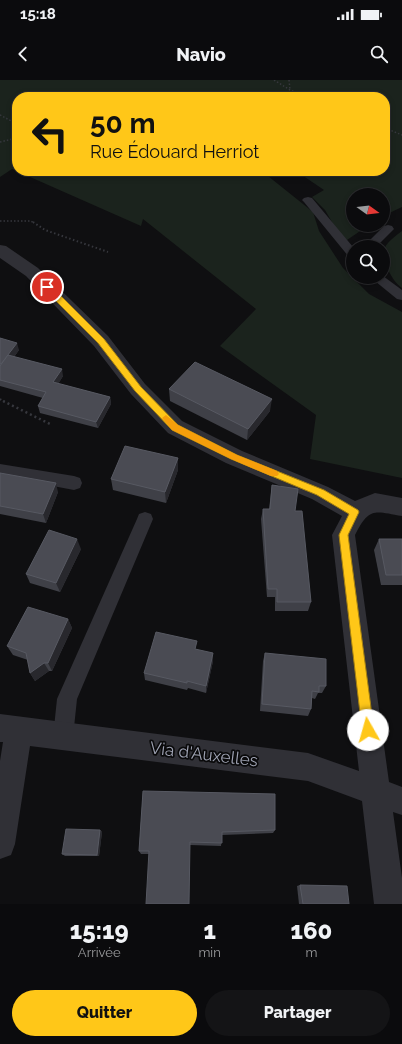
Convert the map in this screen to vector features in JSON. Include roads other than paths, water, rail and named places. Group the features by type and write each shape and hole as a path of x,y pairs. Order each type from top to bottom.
{"street":[{"path":"0,250 32,272 101,341 138,389 175,427 234,457 320,493 355,512"},
{"path":"390,904 389,797 343,535 355,512 375,502 402,507"},
{"path":"0,844 9,730"},
{"name":"Via d'Auxelles","path":"9,730 308,767 389,797"}],"lane":[{"path":"308,200 346,246"},
{"path":"376,240 385,232"},
{"path":"386,284 402,296"},
{"path":"0,470 74,483"},
{"path":"63,737 67,699 145,519"}]}
